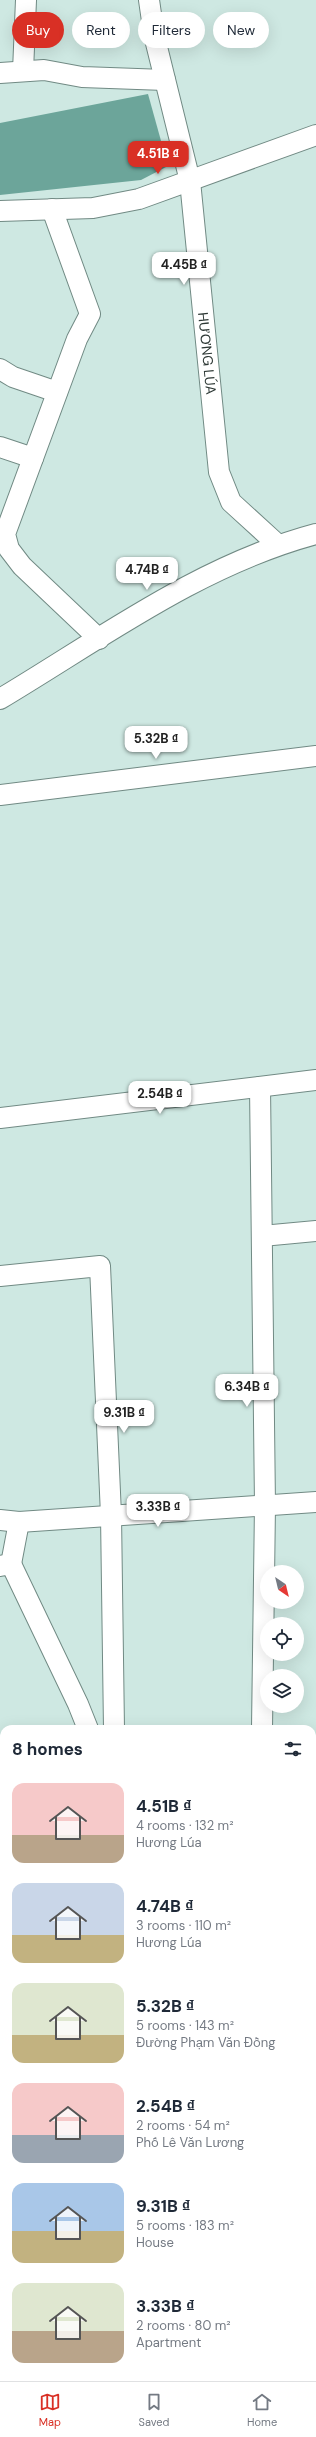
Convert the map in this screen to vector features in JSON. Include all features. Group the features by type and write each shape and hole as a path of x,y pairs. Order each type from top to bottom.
{"street":[{"path":"24,71 26,0"},
{"name":"HƯƠNG LÚA","path":"149,0 154,35 190,182 219,472 231,502 277,544"},
{"path":"0,73 44,70 82,77 165,80"},
{"path":"0,211 93,208 139,199 190,182 316,135"},
{"path":"52,209 90,314 77,338 5,534 9,549 22,566 99,639"},
{"path":"0,369 13,377 58,392"},
{"path":"0,447 33,458"},
{"path":"0,699 206,575 277,544 316,534"},
{"path":"0,795 316,756"},
{"path":"0,1118 316,1080"},
{"path":"260,1087 265,1505 262,1725"},
{"path":"262,1236 316,1231"},
{"path":"0,1276 100,1266 111,1515 114,1725"},
{"path":"86,1725 78,1704 6,1565 10,1521 316,1502"}],"shaded area":[{"path":"148,94 168,166 141,180 0,195 0,123"}]}
